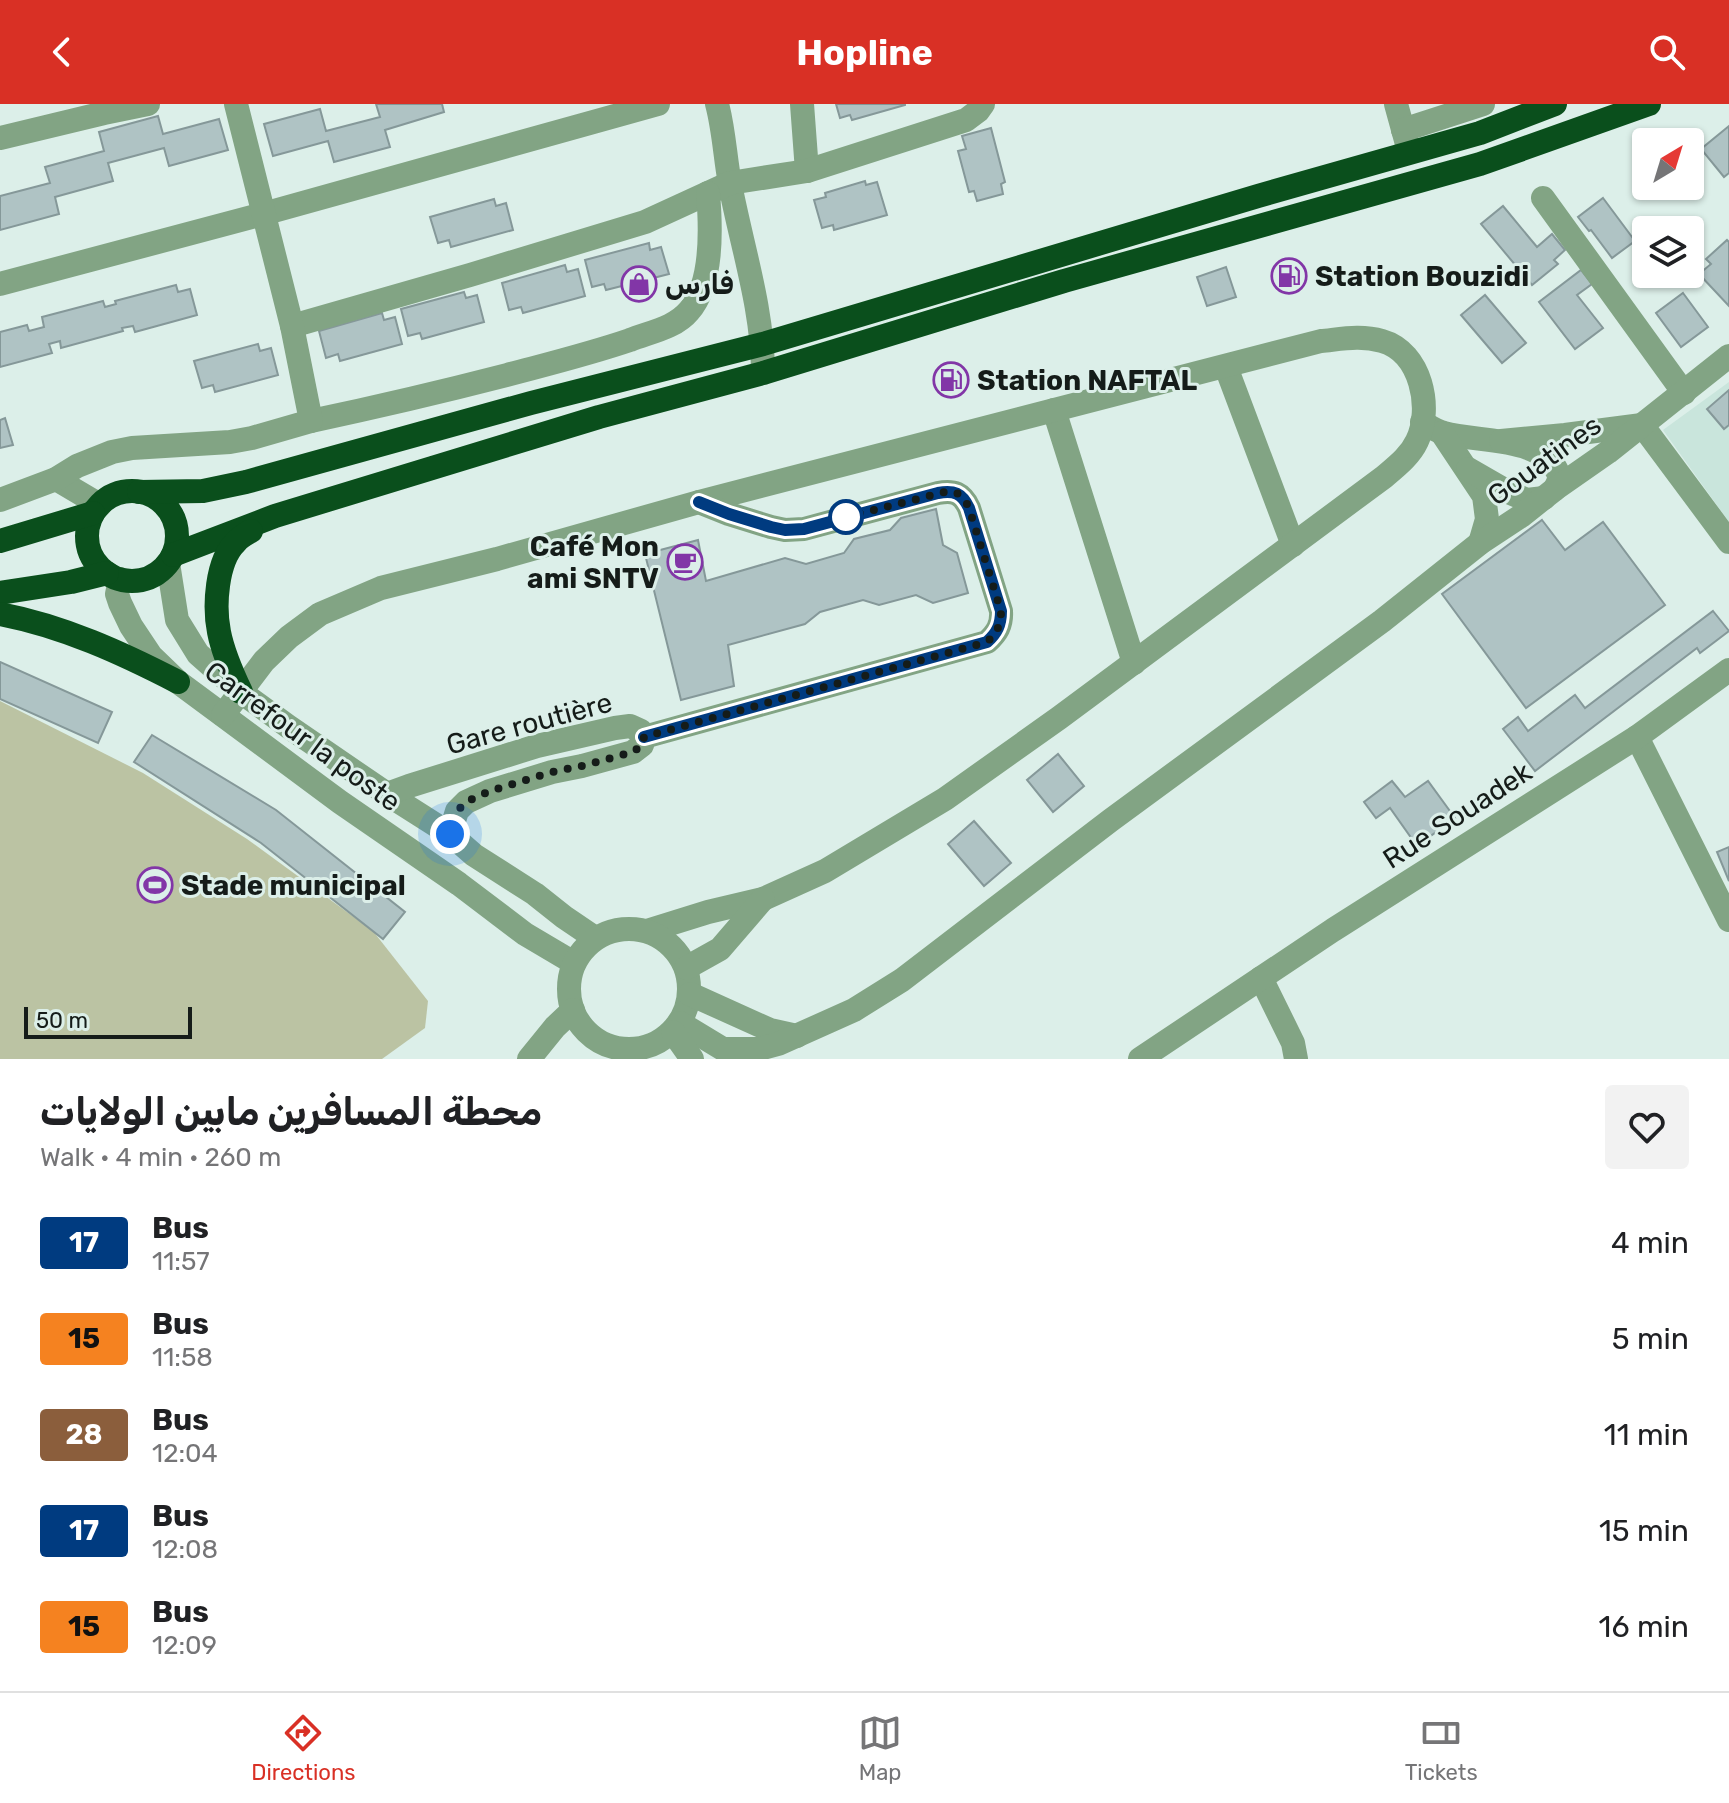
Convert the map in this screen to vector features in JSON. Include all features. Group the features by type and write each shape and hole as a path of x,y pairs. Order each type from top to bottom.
{"highway":[{"path":"0,541 96,509 115,495 127,492 203,491 246,482 531,403 763,344 1258,196 1409,155 1480,133 1555,104"},
{"path":"0,593 113,576 133,581 146,579 158,573 170,559 275,516 1064,281 1480,164 1649,104"},
{"name":"Carrefour la poste","path":"139,492 164,504 172,515 176,542 170,559"},
{"name":"Carrefour la poste","path":"96,509 88,526 90,553 97,564 113,576"},
{"path":"241,692 219,633 216,609 218,585 234,543 275,516"},
{"path":"0,614 100,644 178,682"}],"street":[{"path":"0,138 103,108 148,104"},
{"path":"236,104 292,326 311,421"},
{"path":"0,284 658,104"},
{"path":"0,500 56,479 77,466 112,452 252,438 599,351 675,323 698,299 708,264 719,188 717,104"},
{"path":"802,104 807,171"},
{"path":"292,326 645,222 719,188 807,171 945,115 966,120 983,104"},
{"path":"1396,104 1409,155"},
{"path":"1403,130 1483,104"},
{"path":"719,188 749,266 763,344 763,373"},
{"path":"1543,198 1684,393"},
{"path":"223,715 264,661 303,626 320,614 381,588 1321,341 1357,337 1386,342 1409,358 1419,376 1432,428 1484,496 1487,519 1480,543"},
{"name":"Gouatines","path":"676,1027 723,1049 759,1049 797,1036 854,1010 902,980 1111,820 1382,621 1480,543 1608,452 1729,356"},
{"path":"1226,367 1293,545"},
{"path":"1054,410 1134,663"},
{"path":"1501,441 1642,425"},
{"name":"Gouatines","path":"1642,425 1729,542"},
{"path":"647,931 763,899 825,871 945,799 1384,477 1432,428 1501,441 1546,457 1558,470 1560,478 1549,494 1527,500 1463,465"},
{"path":"56,479 96,509"},
{"path":"644,737 987,642 1000,626 1001,611 969,508 963,497 954,491 804,529 785,530 699,502"},
{"name":"Carrefour la poste","path":"170,559 177,620 198,654 241,692 450,834 474,855 595,938"},
{"name":"Carrefour la poste","path":"113,576 120,603 131,626 151,656 178,682 525,934 574,963"},
{"path":"1729,670 1637,737 1729,920"},
{"name":"Gare routière","path":"387,794 537,746 630,726 641,731 644,737 642,745 633,752 552,772 490,791 466,802 457,811 450,834"},
{"name":"Rue Souadek","path":"1140,1059 1637,737"},
{"path":"686,968 720,949 763,899"},
{"path":"629,928 647,931 670,945 686,968 690,994 676,1027 652,1045 617,1053 581,1026 569,994 569,978 583,949 595,938 629,928"},
{"path":"1261,978 1293,1043 1296,1059"},
{"path":"690,994 770,1030 797,1036"},
{"path":"529,1059 573,1010"},
{"path":"676,1027 692,1059"}],"shaded area":[{"path":"1729,382 1729,522 1663,430"},
{"name":"Stade municipal","path":"0,701 143,773 247,839 373,931 428,1001 425,1028 382,1059 0,1059"}],"building":[{"path":"376,104 442,104 444,112 385,130 390,147 334,162 328,141 273,156 264,124 320,109 326,131 380,117"},
{"path":"836,104 905,105 852,120 850,115 840,118"},
{"path":"158,116 163,134 219,119 228,150 169,166 164,148 108,163 113,181 55,197 59,214 0,230 0,196 50,183 45,167 104,151 99,132"},
{"path":"1729,126 1729,173 1724,177 1704,153 1704,147"},
{"path":"991,128 1005,182 1001,184 1003,194 977,201 974,191 969,192 958,151 966,149 962,136"},
{"path":"865,181 866,185 877,182 887,215 834,230 833,225 822,228 814,200 826,197 825,193"},
{"path":"1603,198 1632,237 1632,243 1612,258 1578,217"},
{"path":"494,199 496,206 506,203 513,230 451,247 449,240 438,243 430,217"},
{"path":"1503,206 1537,247 1552,234 1565,250 1554,260 1558,264 1532,285 1481,224"},
{"path":"1727,240 1729,242 1729,306 1704,279 1704,270 1711,264 1706,259"},
{"path":"649,243 650,250 661,247 669,274 606,290 604,284 592,287 585,260"},
{"path":"565,265 567,272 578,269 585,296 523,313 521,307 509,310 502,283"},
{"path":"1226,267 1236,297 1207,306 1197,277"},
{"path":"1581,270 1592,284 1577,295 1603,328 1575,349 1539,302"},
{"path":"176,285 178,292 190,289 197,315 135,332 133,326 122,328 123,331 61,348 60,341 49,344 52,353 0,367 0,332 27,325 29,331 44,327 42,317 103,301 105,307 116,304 115,301"},
{"path":"464,292 466,298 477,295 484,322 422,339 420,333 408,336 401,309"},
{"path":"1683,293 1708,327 1681,347 1656,313"},
{"path":"1485,295 1526,343 1502,363 1461,315"},
{"path":"382,313 384,320 395,317 402,344 340,361 338,354 326,358 319,331"},
{"path":"258,344 260,351 271,348 278,375 215,392 213,385 202,388 194,361"},
{"path":"1729,390 1729,425 1724,429 1707,409"},
{"path":"5,418 13,445 0,448 0,420"},
{"path":"936,509 943,545 957,553 968,593 933,603 916,595 879,605 863,600 820,612 805,624 728,645 734,686 681,700 645,554 698,540 706,581 785,558 806,564 844,553 854,539 890,530 901,518"},
{"path":"1542,520 1565,550 1603,522 1665,605 1526,708 1442,594"},
{"path":"1713,611 1729,631 1700,653 1697,648 1535,771 1503,729 1518,717 1528,731 1575,695 1585,708"},
{"path":"0,662 112,712 98,743 0,699"},
{"path":"152,735 276,810 405,912 383,939 261,843 134,762"},
{"path":"1058,754 1084,786 1053,812 1027,780"},
{"path":"1392,781 1405,797 1428,781 1455,818 1417,846 1390,808 1376,818 1364,802"},
{"path":"974,821 1011,863 984,886 948,844"},
{"path":"1729,847 1729,881 1717,852"}],"bus line":[{"name":"17","path":"644,737 987,642 1000,626 1001,611 969,508 963,497 954,491 804,529 785,530 699,502"}],"place":[{"name":"Station Bouzidi","path":"1289,276"},
{"name":"فارس","path":"639,284"},
{"name":"Station NAFTAL","path":"951,380"},
{"name":"Café Mon ami SNTV","path":"685,562"},
{"name":"Stade municipal","path":"155,885"}],"route":[{"path":"450,834 457,811 466,802 490,791 633,752 642,745 644,737 987,642 995,635 1000,626 1001,611 963,497 949,491 846,517"}]}
